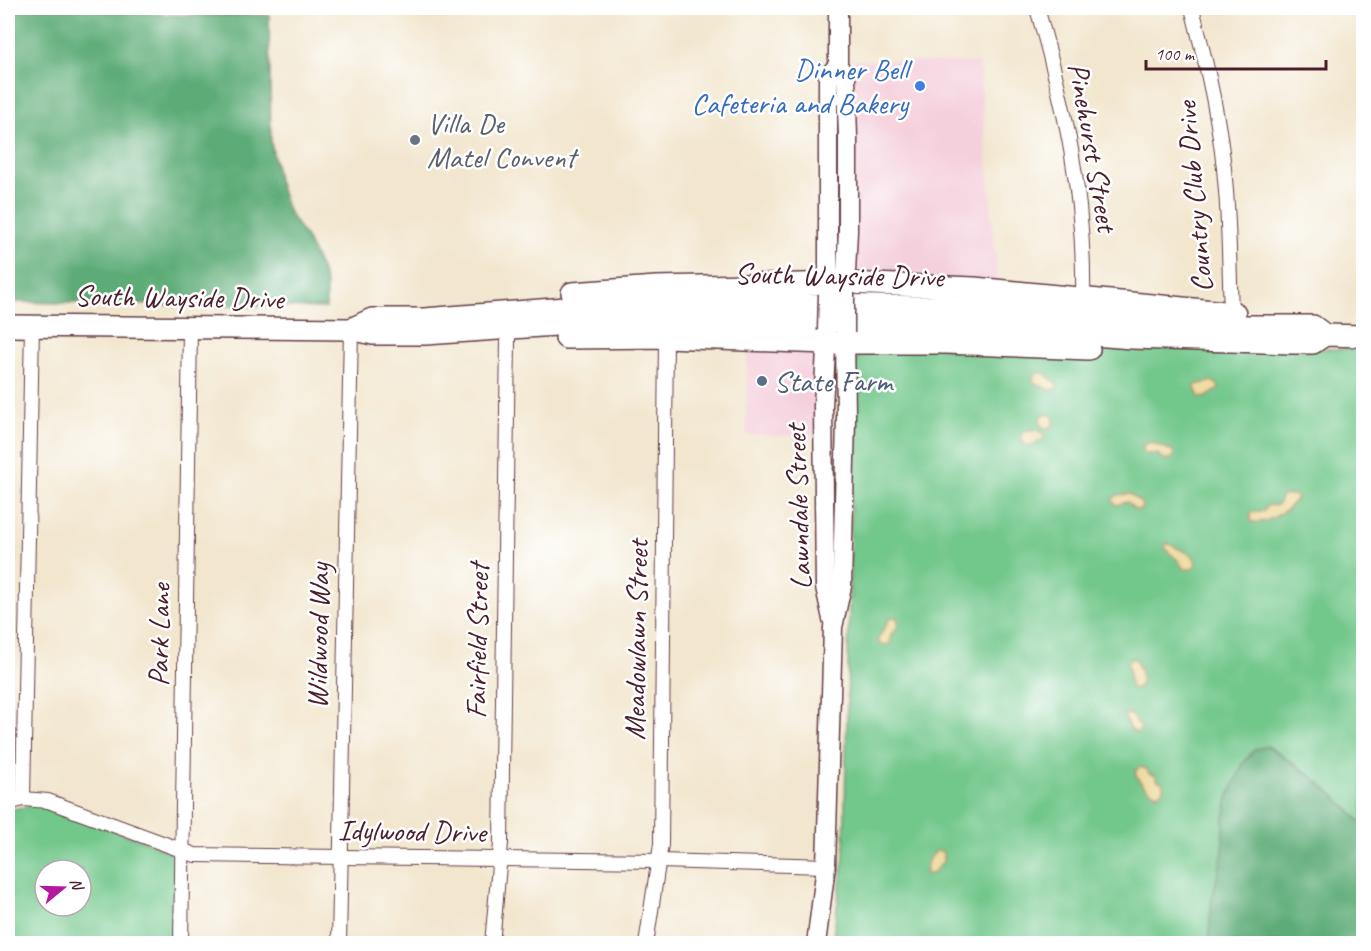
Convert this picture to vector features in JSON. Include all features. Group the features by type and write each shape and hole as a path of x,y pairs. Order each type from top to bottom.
{"main road":[{"name":"Lawndale Street","path":"837,288 848,215 846,79 838,65 838,8"},
{"name":"Lawndale Street","path":"816,944 826,866 833,627 842,586 844,525 836,337 837,288 828,117 828,76 838,65"},
{"path":"828,117 847,118"},
{"path":"424,327 471,304 656,286 974,288 1253,314 1296,335"},
{"name":"South Wayside Drive","path":"8,326 351,329 373,334 579,307 725,303 974,308 1128,321 1231,326 1296,335 1312,326 1325,335 1364,336"},
{"path":"424,327 472,339 836,337 1202,352 1296,335"},
{"name":"Lawndale Street","path":"833,627 825,587 823,406 836,337"},
{"path":"825,524 844,525"}],"street":[{"name":"Pinehurst Street","path":"1037,8 1058,82 1072,147 1082,220 1083,298"},
{"name":"Country Club Drive","path":"1192,8 1208,71 1222,150 1228,214 1231,313"},
{"path":"23,799 32,326"},
{"name":"Park Lane","path":"181,944 190,328"},
{"name":"Wildwood Way","path":"339,944 351,329"},
{"name":"Meadowlawn Street","path":"646,944 661,844 666,337"},
{"name":"Fairfield Street","path":"492,944 500,860 508,339"},
{"name":"Idylwood Drive","path":"8,803 23,799 48,801 195,855 658,861 826,866"}],"shaded area":[{"path":"852,60 979,63 998,284 861,277 857,272"},
{"path":"747,345 814,350 817,355 818,436 746,435"}],"green space":[{"path":"8,8 55,8 180,15 269,15 271,142 278,180 288,211 306,238 320,267 326,284 326,308 8,302"},
{"path":"874,347 1363,349 1363,943 832,944 844,857 854,366 861,353"},
{"path":"1267,746 1318,782 1363,825 1363,943 1208,943 1212,899 1223,852 1224,817 1228,798 1243,764 1254,750"},
{"path":"37,804 153,844 172,854 176,861 175,943 8,943 8,810"}],"sand":[{"path":"1038,373 1044,373 1057,384 1056,389 1050,390 1033,382 1033,377"},
{"path":"1212,381 1218,385 1219,389 1205,398 1199,397 1195,385"},
{"path":"1047,414 1052,416 1054,421 1052,426 1047,428 1042,426 1040,421 1042,416"},
{"path":"1027,430 1038,430 1045,436 1044,439 1029,446 1024,444 1021,434"},
{"path":"1149,442 1171,450 1174,453 1173,457 1167,460 1158,454 1145,454 1142,446"},
{"path":"1130,494 1141,503 1142,509 1135,509 1127,502 1116,505 1112,500 1117,495"},
{"path":"1294,495 1297,498 1283,512 1263,522 1250,521 1251,512 1263,511 1268,505 1275,506 1281,497"},
{"path":"1167,543 1192,555 1196,562 1194,567 1188,570 1182,567 1165,547"},
{"path":"896,617 898,624 891,634 890,643 880,645 878,639 890,618"},
{"path":"1133,657 1141,675 1140,686 1134,689 1131,688 1127,663"},
{"path":"1125,714 1130,714 1141,727 1139,732 1136,733 1130,728 1125,720"},
{"path":"1139,767 1147,769 1149,774 1155,775 1157,780 1163,783 1163,789 1159,794 1148,789 1138,779 1135,772"},
{"path":"937,850 943,852 943,862 932,874 925,874 928,860"}],"place":[{"name":"Dinner Bell Cafeteria and Bakery","path":"920,86"},
{"name":"Villa De Matel Convent","path":"415,140"},
{"name":"State Farm","path":"762,381"}]}
